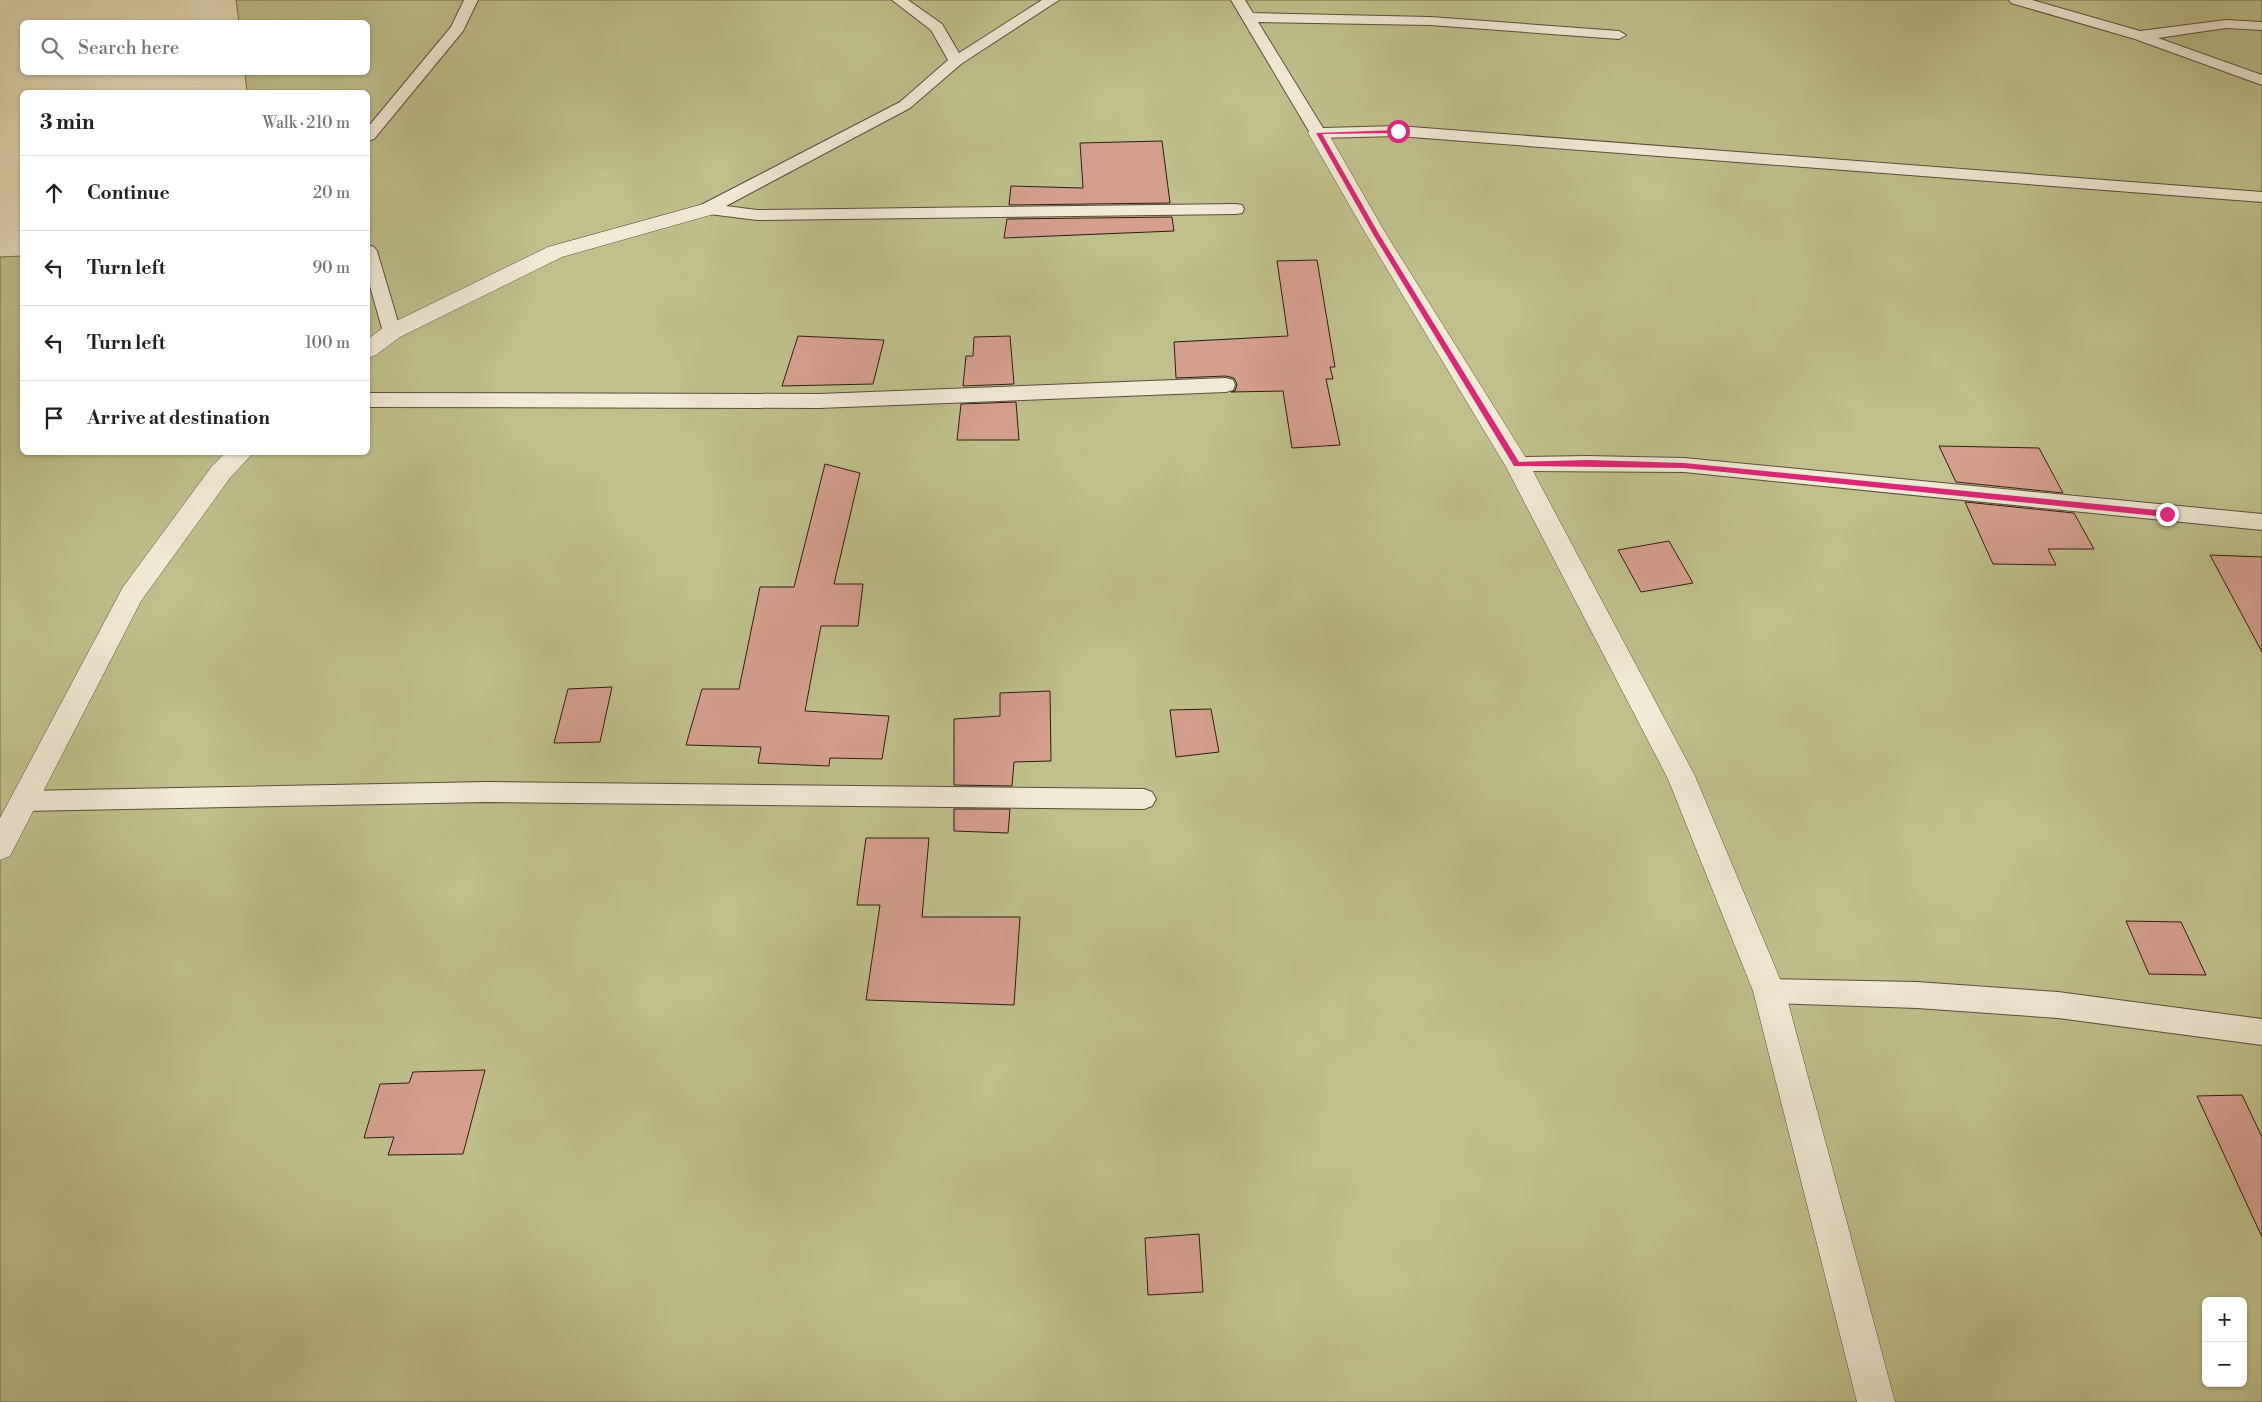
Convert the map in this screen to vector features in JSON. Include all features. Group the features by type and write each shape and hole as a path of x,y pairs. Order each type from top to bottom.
{"street":[{"path":"1318,133 1376,234 1516,464 1682,776 1769,992 1876,1402"},
{"path":"370,348 392,332 555,252 708,209"},
{"path":"0,847 132,594 221,472 239,455"}],"lane":[{"path":"370,134 458,28 471,0"},
{"path":"899,0 937,27 956,61"},
{"path":"708,209 905,105 956,61 1052,0"},
{"path":"1238,0 1318,133 1398,131 2262,197"},
{"path":"2016,0 2140,36 2262,80"},
{"path":"1247,17 1430,21 1619,35"},
{"path":"2140,36 2226,24 2262,26"},
{"path":"708,209 757,215 1236,210"},
{"path":"370,258 392,332"},
{"path":"370,400 819,401 1226,385"},
{"path":"1516,464 1684,465 2262,522"},
{"path":"24,801 486,792 1144,799"},
{"path":"1769,992 1917,995 2058,1006 2262,1032"}],"green space":[{"path":"236,0 2262,0 2262,1402 0,1402 0,257 20,256 20,455 370,455 370,90 247,90 245,75 370,75 370,20 239,20"}],"building":[{"path":"1162,141 1170,203 1009,205 1011,186 1083,188 1080,143"},
{"path":"1172,217 1174,231 1004,238 1007,219"},
{"path":"1317,260 1335,367 1330,367 1333,379 1326,379 1340,445 1292,448 1283,391 1231,392 1235,391 1237,384 1234,378 1226,376 1176,378 1174,342 1288,336 1277,261"},
{"path":"798,336 884,340 873,384 782,386"},
{"path":"1010,336 1014,384 963,386 966,356 973,356 974,337"},
{"path":"1016,402 1019,440 957,440 961,404"},
{"path":"1939,446 2039,448 2063,493 1956,482"},
{"path":"825,464 860,473 834,584 863,584 858,626 821,626 805,711 889,716 882,759 830,758 829,766 758,763 761,747 686,745 702,689 739,689 760,587 794,587"},
{"path":"1965,502 2074,513 2094,549 2048,549 2056,565 1993,564"},
{"path":"1669,541 1693,583 1641,592 1618,550"},
{"path":"2210,555 2262,557 2262,652"},
{"path":"612,687 600,742 554,743 568,689"},
{"path":"1050,691 1051,761 1014,762 1012,786 954,785 954,719 1000,716 1000,693"},
{"path":"1211,709 1219,752 1176,757 1170,710"},
{"path":"954,809 1010,809 1008,833 954,831"},
{"path":"866,838 929,838 922,917 1020,917 1014,1005 866,1000 880,905 857,905"},
{"path":"2126,921 2181,922 2206,975 2149,974"},
{"path":"485,1070 463,1154 388,1155 394,1137 364,1138 380,1084 409,1083 413,1072"},
{"path":"2242,1095 2262,1137 2262,1237 2197,1096"},
{"path":"1199,1234 1203,1292 1148,1295 1145,1238"}],"route":[{"path":"1398,131 1318,133 1376,234 1516,464 1684,465 2167,514"}]}
